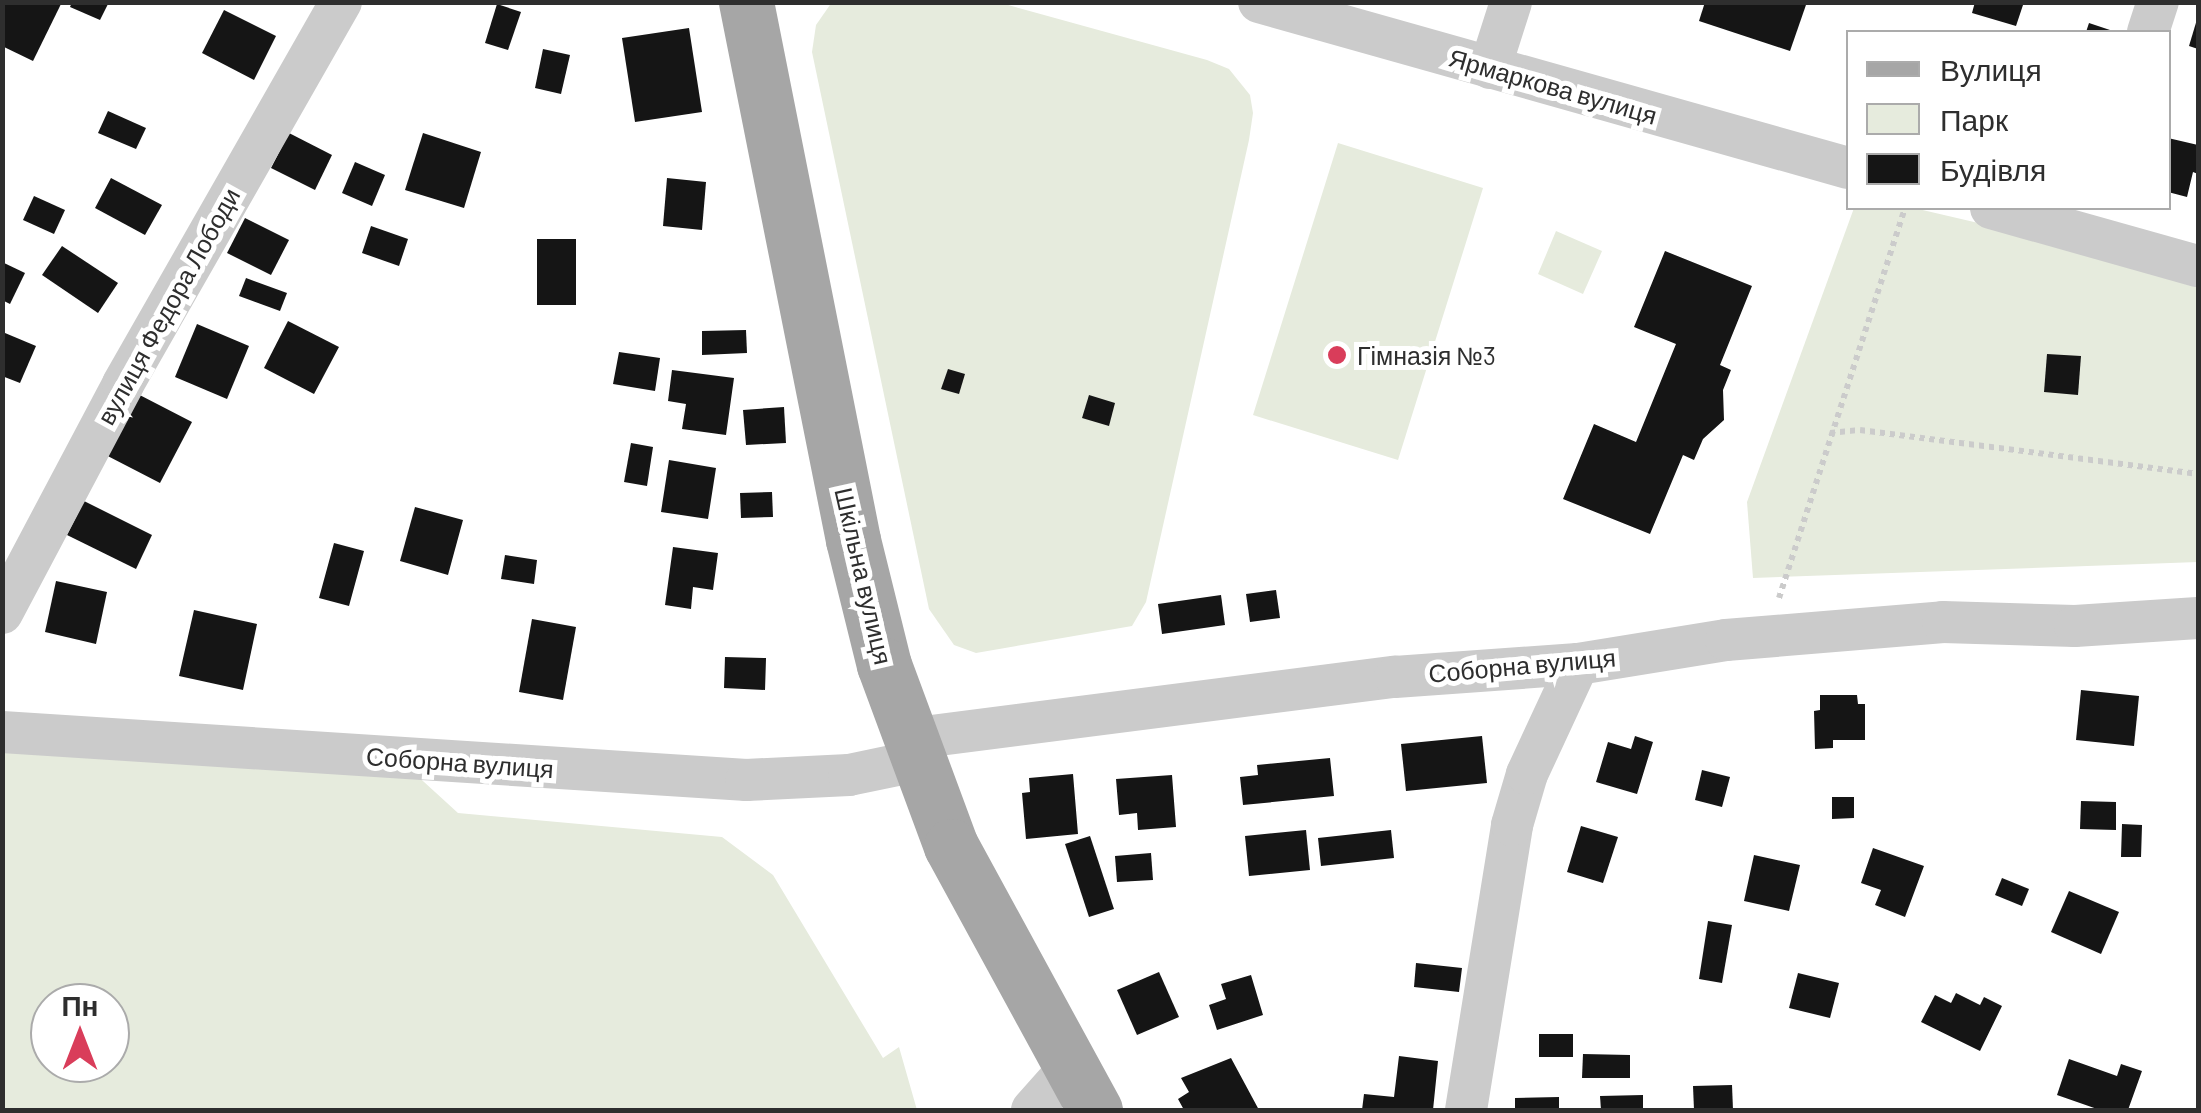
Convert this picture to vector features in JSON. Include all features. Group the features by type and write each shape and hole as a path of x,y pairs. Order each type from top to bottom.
{"main road":[{"name":"Шкільна вулиця","path":"746,2 853,540 884,665 912,750 989,924 1082,1089"}],"street":[{"name":"вулиця Федора Лободи","path":"2,613 130,371 341,2"},
{"name":"Ярмаркова вулиця","path":"1259,2 1846,167"},
{"path":"1490,68 1511,2"},
{"path":"2149,30 2158,2"},
{"path":"2007,210 2088,220 2198,266"},
{"name":"Соборна вулиця","path":"2,732 746,780 849,776 912,750 1396,676 1578,664 1666,648 1943,622 2075,626 2198,618"},
{"path":"1466,1110 1512,825 1527,774 1578,664"},
{"path":"1032,1110 1082,1089"}],"path":[{"path":"1767,637 1904,210"},
{"path":"1830,432 1860,430 2198,474"}],"green space":[{"path":"832,2 1001,3 1207,60 1229,69 1250,95 1253,113 1249,140 1146,602 1132,626 976,653 954,645 929,609 812,52 816,25"},
{"path":"1338,143 1483,188 1398,460 1253,415"},
{"path":"1853,210 1923,210 2198,274 2198,562 1753,578 1747,502"},
{"path":"1556,231 1602,251 1583,294 1538,274"},
{"path":"2,749 412,771 458,813 722,837 773,875 883,1058 899,1047 917,1110 3,1110"}],"building":[{"path":"2,2 61,4 33,61 2,46"},
{"path":"72,2 109,2 100,20 70,7"},
{"path":"1705,2 1807,2 1790,51 1699,21"},
{"path":"1975,2 2024,2 2016,26 1972,13"},
{"path":"497,4 521,12 508,50 485,43"},
{"path":"224,10 276,36 254,80 202,53"},
{"path":"2198,16 2198,49 2189,46"},
{"path":"2089,23 2110,30 2087,30"},
{"path":"689,28 702,112 635,122 622,38"},
{"path":"543,49 570,55 561,94 535,88"},
{"path":"108,111 146,128 136,149 98,133"},
{"path":"289,133 332,155 315,190 271,168"},
{"path":"423,133 481,152 464,208 405,190"},
{"path":"2171,139 2198,145 2198,174 2193,172 2187,197 2171,193"},
{"path":"355,162 385,175 372,206 342,193"},
{"path":"111,178 162,205 145,235 95,208"},
{"path":"667,178 706,182 702,230 663,226"},
{"path":"34,196 65,210 54,234 23,220"},
{"path":"245,218 289,240 271,275 227,253"},
{"path":"371,226 408,239 399,266 362,253"},
{"path":"537,239 576,239 576,305 537,305"},
{"path":"62,246 118,283 98,313 42,275"},
{"path":"1665,251 1752,286 1720,365 1731,370 1723,390 1724,420 1703,439 1694,460 1683,455 1650,534 1563,499 1594,424 1636,442 1676,344 1634,327"},
{"path":"2,262 25,273 10,304 2,300"},
{"path":"246,278 287,293 280,311 239,296"},
{"path":"288,321 339,347 314,394 264,368"},
{"path":"197,324 249,346 227,399 175,377"},
{"path":"746,330 747,353 702,355 702,331"},
{"path":"5,333 36,346 20,383 2,376"},
{"path":"619,352 660,358 655,391 613,384"},
{"path":"2047,354 2081,356 2078,395 2044,392"},
{"path":"948,369 965,374 959,394 941,389"},
{"path":"672,370 734,378 726,435 682,429 686,404 668,401"},
{"path":"130,390 192,422 160,483 98,451"},
{"path":"1089,395 1115,403 1109,426 1082,418"},
{"path":"784,407 786,443 746,445 743,410"},
{"path":"631,443 653,447 647,486 624,482"},
{"path":"669,460 716,468 708,519 661,512"},
{"path":"772,492 773,517 741,518 740,493"},
{"path":"84,501 152,535 136,569 67,535"},
{"path":"415,507 463,520 448,575 400,561"},
{"path":"334,543 364,551 349,606 319,598"},
{"path":"673,547 718,553 713,590 693,587 691,609 665,605"},
{"path":"505,555 537,560 534,584 501,579"},
{"path":"56,581 107,592 96,644 45,632"},
{"path":"1276,590 1280,618 1250,622 1246,594"},
{"path":"1221,595 1225,625 1162,634 1158,604"},
{"path":"194,610 257,624 243,690 179,676"},
{"path":"532,619 576,627 563,700 519,692"},
{"path":"725,657 766,658 765,690 724,688"},
{"path":"2081,690 2139,696 2134,746 2076,740"},
{"path":"1820,695 1857,695 1858,704 1865,704 1865,740 1833,740 1833,748 1815,749 1814,711 1820,710"},
{"path":"1482,736 1487,783 1406,791 1401,744"},
{"path":"1635,736 1653,742 1637,794 1596,782 1608,742 1631,749"},
{"path":"1330,758 1334,796 1243,805 1240,777 1258,775 1257,765"},
{"path":"1702,770 1730,777 1722,807 1695,800"},
{"path":"1073,774 1078,834 1026,839 1022,793 1030,792 1029,778"},
{"path":"1172,775 1176,827 1138,830 1137,813 1119,815 1116,779"},
{"path":"1832,797 1854,797 1854,818 1832,819"},
{"path":"2081,801 2116,802 2116,830 2080,829"},
{"path":"2122,824 2142,825 2141,857 2121,857"},
{"path":"1581,826 1618,837 1603,883 1567,872"},
{"path":"1306,830 1310,870 1249,876 1245,836"},
{"path":"1391,830 1394,858 1321,866 1318,838"},
{"path":"1090,836 1114,909 1089,917 1065,844"},
{"path":"1873,848 1924,866 1905,917 1875,905 1881,890 1861,883"},
{"path":"1151,853 1153,880 1117,882 1115,856"},
{"path":"1754,855 1800,865 1789,911 1744,901"},
{"path":"2002,878 2029,889 2022,906 1995,895"},
{"path":"2069,891 2119,912 2101,954 2051,932"},
{"path":"1708,921 1732,925 1722,983 1699,979"},
{"path":"1416,963 1462,968 1459,992 1414,987"},
{"path":"1159,972 1179,1017 1137,1035 1117,990"},
{"path":"1798,973 1839,983 1830,1018 1789,1008"},
{"path":"1251,975 1263,1015 1217,1030 1209,1005 1226,999 1221,984"},
{"path":"1956,993 1980,1005 1984,997 2002,1006 1980,1051 1921,1022 1935,995 1951,1003"},
{"path":"1539,1034 1573,1034 1573,1057 1539,1057"},
{"path":"1583,1054 1630,1055 1630,1078 1582,1078"},
{"path":"1399,1056 1438,1061 1433,1110 1362,1110 1364,1094 1394,1097"},
{"path":"1231,1058 1259,1110 1184,1110 1178,1099 1189,1092 1181,1078"},
{"path":"2069,1059 2117,1076 2121,1064 2142,1071 2128,1110 2100,1110 2057,1095"},
{"path":"1732,1085 1733,1110 1694,1110 1693,1086"},
{"path":"1643,1095 1643,1110 1601,1110 1600,1096"},
{"path":"1559,1097 1559,1110 1515,1110 1515,1098"}],"place":[{"name":"Гімназія №3","path":"1337,355"}]}
